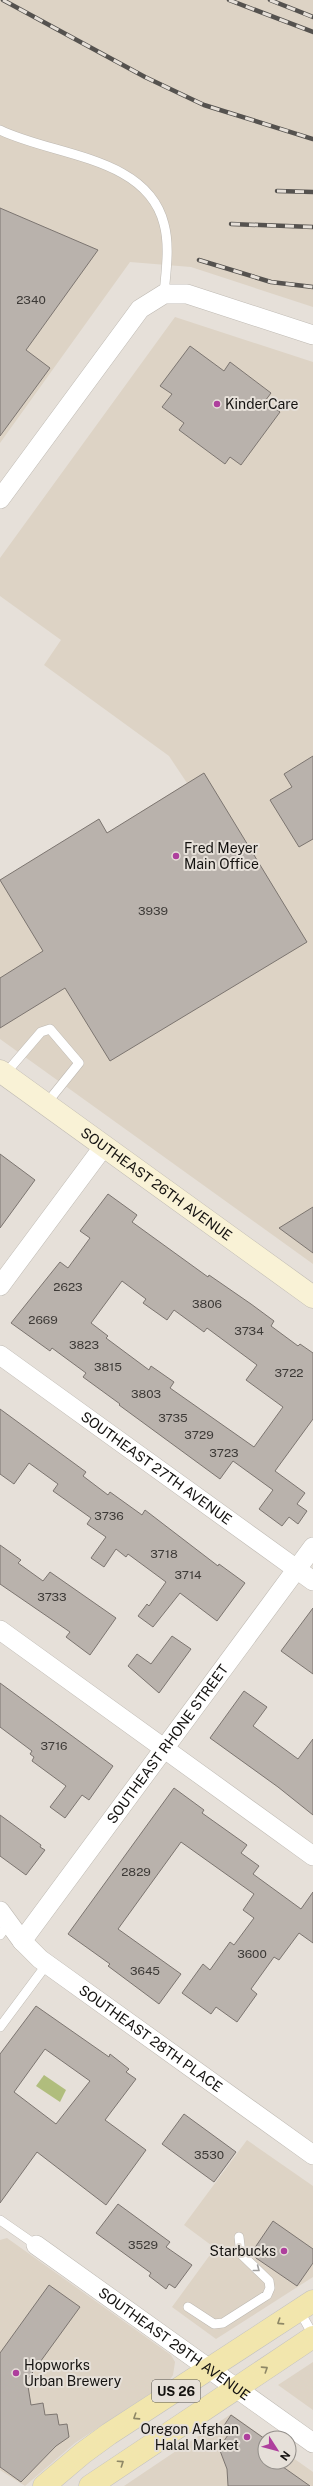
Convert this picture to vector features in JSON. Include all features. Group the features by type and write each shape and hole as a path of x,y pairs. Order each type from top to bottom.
{"main road":[{"name":"US 26","path":"44,2486 83,2453 306,2306"},
{"name":"US 26","path":"90,2486 313,2336"}],"street":[{"path":"0,499 127,325 140,309 164,294 187,294 313,335"},
{"name":"SOUTHEAST 26TH AVENUE","path":"2,1073 313,1297"},
{"path":"0,1286 104,1146"},
{"name":"SOUTHEAST 27TH AVENUE","path":"0,1355 313,1581"},
{"name":"SOUTHEAST RHONE STREET","path":"22,1941 313,1548"},
{"path":"0,1630 312,1852"},
{"name":"SOUTHEAST 28TH PLACE","path":"3,1923 47,1964 313,2155"},
{"name":"SOUTHEAST 29TH AVENUE","path":"36,2245 313,2443"}],"lane":[{"path":"0,130 121,171 142,185 154,199 165,224 167,258 164,294"},
{"path":"2,1073 41,1032 50,1029 79,1063 75,1070 46,1104"},
{"path":"0,2027 47,1964"},
{"path":"0,2220 36,2245"},
{"path":"188,2307 214,2324 223,2323 267,2295 270,2288 270,2281 241,2254 239,2237"},
{"path":"306,2306 313,2336"}],"shaded area":[{"path":"0,0 313,0 313,307 191,267 130,262 0,443"},
{"name":"Fred Meyer Main Office","path":"175,317 313,362 313,1264 0,1039 0,880 99,819 107,833 187,783 169,756 44,665 61,640 0,596 0,558"},
{"path":"44,2075 66,2090 60,2102 36,2086"},
{"path":"247,2140 313,2186 313,2277 216,2339 172,2307 215,2248 184,2225"},
{"path":"7,2238 171,2355 175,2362 173,2375 169,2381 75,2443 25,2486 0,2470 0,2240"},
{"path":"313,2362 313,2410 278,2385"},
{"path":"231,2414 257,2432 257,2470 297,2470 297,2461 313,2472 313,2486 124,2486"}],"building":[{"path":"0,208 98,250 26,350 50,368 0,436"},
{"name":"KinderCare","path":"190,346 224,371 230,362 271,393 265,401 280,412 241,465 230,457 225,464 179,430 184,423 162,407 172,394 160,386"},
{"path":"313,756 313,839 299,847 270,800 292,787 284,774"},
{"path":"204,773 307,942 110,1061 65,988 0,1028 0,978 43,951 0,880 99,819 107,833"},
{"path":"0,1154 35,1180 0,1228"},
{"path":"108,1194 137,1215 132,1222 208,1277 209,1275 251,1304 274,1321 271,1326 298,1346 300,1344 313,1353 313,1419 275,1471 305,1493 297,1504 307,1511 298,1524 289,1517 282,1526 259,1509 273,1490 233,1461 220,1479 83,1377 86,1373 52,1348 50,1351 11,1323 60,1262 68,1268 90,1238 80,1231","holes":["122,1281 146,1299 143,1303 167,1320 174,1310 204,1332 207,1328 257,1365 246,1380 283,1407 254,1447 170,1388 174,1382 151,1366 149,1370 106,1338 108,1336 91,1323"]},
{"path":"313,1207 313,1253 279,1228"},
{"path":"0,1409 86,1472 83,1476 108,1495 110,1492 142,1515 145,1510 218,1566 219,1564 245,1583 217,1621 180,1593 153,1627 138,1616 147,1604 149,1606 166,1582 128,1554 126,1557 116,1549 104,1567 91,1558 106,1537 87,1524 91,1518 53,1491 58,1484 29,1463 14,1484 0,1474"},
{"path":"0,1545 21,1560 18,1563 43,1581 50,1572 116,1618 90,1655 66,1637 70,1632 0,1584"},
{"path":"313,1608 313,1674 281,1651"},
{"path":"172,1636 191,1649 159,1693 128,1666 137,1654 151,1664"},
{"path":"0,1683 113,1766 89,1800 82,1795 65,1818 50,1807 66,1786 32,1761 34,1757 30,1754 32,1751 0,1727"},
{"path":"244,1691 267,1707 253,1726 298,1759 313,1739 313,1815 278,1787 210,1738"},
{"path":"174,1788 204,1810 202,1813 247,1845 241,1853 259,1866 253,1874 301,1909 313,1892 313,1943 299,1933 279,1960 274,1957 251,1989 257,1994 237,2022 216,2007 211,2014 182,1993 203,1964 210,1970 230,1942 234,1945 254,1918 243,1910 254,1894 181,1842 118,1929 181,1974 159,2004 108,1966 110,1964 68,1934"},
{"path":"0,1815 41,1845 40,1847 45,1850 26,1875 0,1856"},
{"path":"36,2006 109,2057 110,2054 129,2069 126,2072 136,2079 105,2120 146,2150 106,2205 37,2152 0,2203 0,2054","holes":["45,2049 90,2081 56,2124 14,2092"]},
{"path":"184,2114 236,2152 214,2182 162,2144"},
{"path":"118,2204 170,2242 166,2247 192,2265 175,2288 169,2284 166,2289 149,2276 151,2273 96,2233"},
{"name":"Starbucks","path":"273,2221 313,2249 313,2263 297,2286 256,2258 254,2249"},
{"name":"Hopworks Urban Brewery","path":"49,2285 80,2307 27,2380 31,2405 43,2403 45,2415 57,2414 59,2425 67,2424 69,2437 56,2446 21,2482 0,2467 0,2353"},
{"path":"231,2415 257,2433 257,2470 287,2470 310,2486 228,2486 227,2469 219,2448 228,2435 221,2430"}],"railway":[{"path":"3,0 145,77 204,105 313,139"},
{"path":"229,0 313,32"},
{"path":"270,0 313,17"},
{"path":"277,191 313,192"},
{"path":"231,224 313,227"},
{"path":"199,260 271,282 313,287"}],"place":[{"name":"KinderCare","path":"217,404"},
{"name":"Fred Meyer Main Office","path":"176,856"},
{"name":"Starbucks","path":"284,2251"},
{"name":"Hopworks Urban Brewery","path":"16,2373"},
{"name":"Oregon Afghan Halal Market","path":"247,2437"}]}
